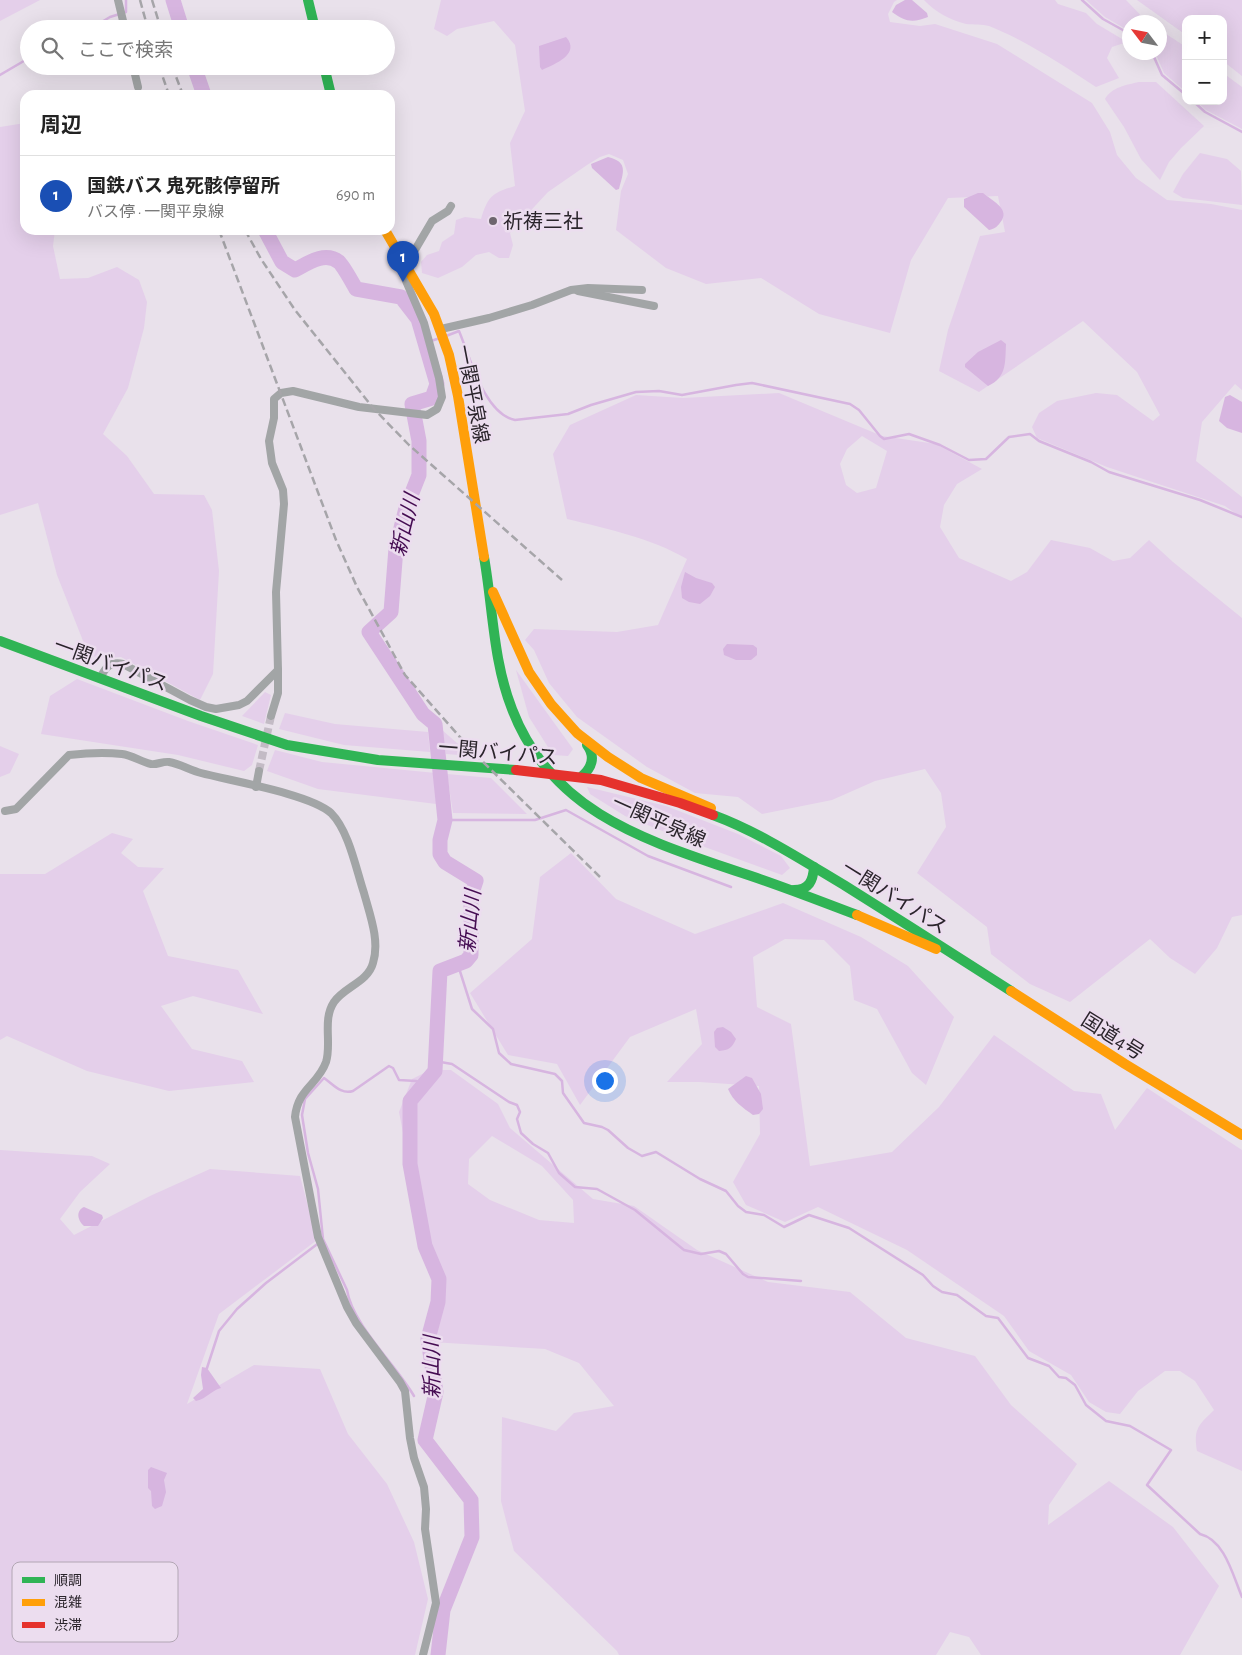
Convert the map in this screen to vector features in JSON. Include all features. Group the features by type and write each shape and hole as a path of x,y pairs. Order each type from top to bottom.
{"main road":[{"path":"308,0 313,20"},
{"path":"326,75 330,90"},
{"name":"一関平泉線","path":"388,235 441,329 450,358 462,408 471,482 488,579 492,619 508,695 517,722 542,763 570,792 595,812 640,837 884,925 968,963"},
{"name":"一関平泉線","path":"488,579 518,651 530,674 543,695 582,738 642,779 722,813 751,832"},
{"name":"一関バイパス","path":"0,641 201,716 287,744 378,760 476,766 580,777 629,788 680,803 751,832 814,867 968,963"},
{"name":"一関平泉線","path":"580,777 587,772 593,761 590,750 582,738"},
{"path":"790,890 801,891 809,886 814,875 814,867"},
{"name":"国道4号","path":"968,963 1124,1064 1242,1135"}],"street":[{"path":"118,0 123,20"},
{"path":"135,75 138,87"},
{"path":"271,716 278,693 276,592 284,504 283,490 272,463 269,441 274,418 274,399 281,393 293,391 358,407 426,415 437,409 442,397 439,378 424,324 400,267 401,258 412,255 432,221 448,211 451,206"},
{"path":"441,329 532,306 571,290 588,288 642,290"},
{"path":"571,290 654,306"},
{"path":"100,678 105,668 117,662 190,700 216,709 239,705 247,701 278,670"},
{"path":"5,811 16,809 69,755 124,754 152,765 167,761 199,773 289,795 322,807 338,822 352,854 376,942 376,953 373,965 368,973 340,994 332,1005 328,1018 326,1059 322,1071 301,1096 297,1104 295,1116 318,1237 347,1307 356,1323 406,1392 410,1438 418,1472 424,1487 425,1534 436,1602 424,1655"},
{"path":"256,787 259,771"}],"shaded area":[{"path":"0,0 40,0 0,21"},
{"path":"441,0 897,0 888,14 890,22 920,26 935,24 997,44 1092,103 1110,132 1117,155 1136,178 1167,200 1211,204 1242,210 1242,390 1235,384 1202,422 1196,461 1242,497 1242,518 1225,506 1107,467 1037,438 1032,427 1039,413 1057,401 1096,393 1117,395 1153,421 1160,415 1137,372 1083,321 979,392 939,371 948,330 980,236 1005,232 998,196 948,198 911,260 890,333 819,314 761,278 706,284 666,268 616,230 621,191 628,174 623,160 609,154 587,165 548,192 510,233 513,245 509,258 499,258 489,252 476,255 462,267 438,278 422,273 421,262 427,255 439,251 442,242 454,234 456,220 465,217 481,219 486,205 496,193 515,186 510,143 525,111 515,45 494,21 457,29 447,36 434,29"},
{"path":"905,0 912,0 927,13 928,17 909,20 901,18 892,12 896,5"},
{"path":"924,0 1055,0 1058,4 1086,13 1097,24 1122,39 1122,44 1112,47 1107,58 1119,78 1096,87 1016,38 989,26 966,24 954,20 938,12"},
{"path":"1086,0 1126,0 1140,15 1122,15 1122,27 1105,17"},
{"path":"1137,0 1242,0 1242,76 1227,64 1227,15 1182,15 1182,32 1167,21 1167,15 1158,15"},
{"path":"1167,35 1182,44 1182,89 1164,73 1158,60 1167,60"},
{"path":"566,37 570,43 568,53 564,58 542,70 540,67 539,46"},
{"path":"1227,76 1242,87 1242,129 1206,110 1200,105 1227,105"},
{"path":"1139,82 1156,82 1204,126 1169,162 1160,180 1141,159 1124,127 1105,99 1115,89"},
{"path":"20,124 20,235 54,235 53,246 60,279 88,278 117,267 139,280 147,302 144,328 128,388 103,434 127,456 154,494 204,495 212,510 219,571 213,674 200,700 121,657 89,656 57,575 38,503 0,515 0,127"},
{"path":"1200,153 1227,159 1241,171 1242,205 1183,198 1173,192 1183,174"},
{"path":"608,157 619,162 623,169 619,189 616,190 592,168 591,164"},
{"path":"978,193 983,193 994,201 1003,212 1002,220 993,229 989,230 964,207 964,199"},
{"path":"1001,340 1006,344 1004,369 999,378 988,386 965,367 965,364 978,352"},
{"path":"779,393 882,436 936,444 982,469 957,484 944,505 940,527 959,558 1011,581 1027,572 1051,540 1090,548 1113,561 1130,558 1149,540 1242,618 1242,915 1232,917 1217,948 1195,974 1170,958 1150,939 1070,1002 1030,984 991,954 987,927 917,873 946,827 941,793 925,769 875,781 832,800 762,814 738,797 695,793 647,767 577,717 549,683 534,650 525,640 534,629 617,632 658,625 687,559 644,540 567,519 553,454 570,425 636,395 683,398","holes":["862,436 887,451 876,488 857,493 846,485 840,464 847,449"]},
{"path":"1230,395 1242,402 1242,433 1227,428 1219,421 1225,397"},
{"path":"685,572 712,583 715,587 710,596 700,604 689,602 682,598 681,587"},
{"path":"727,644 753,645 757,648 757,655 751,660 736,660 724,655 723,649"},
{"path":"516,670 573,749 568,756 553,755 529,717"},
{"path":"77,679 258,745 252,765 244,771 178,755 41,734 50,696"},
{"path":"265,692 271,695 264,724 242,716"},
{"path":"285,713 335,724 428,732 430,752 344,745 279,729"},
{"path":"442,730 472,756 446,754"},
{"path":"0,746 19,754 10,773 0,777"},
{"path":"275,750 322,762 436,773 436,804 318,789 267,771"},
{"path":"447,774 491,778 527,814 453,813"},
{"path":"587,787 666,806 738,834 781,856 790,868 782,875 680,838 625,816 590,794"},
{"path":"112,833 133,839 121,853 138,867 164,868 143,891 168,956 238,970 263,1014 193,996 161,1006 192,1049 242,1061 254,1082 169,1091 87,1071 7,1036 0,1040 0,874 45,874"},
{"path":"571,853 616,899 695,934 783,903 861,937 908,966 954,1017 926,1085 912,1073 877,1009 854,1000 850,966 824,940 785,939 753,957 757,1007 791,1024 810,1166 892,1152 939,1107 994,1035 1074,1091 1101,1094 1115,1130 1147,1088 1242,1150 1242,1471 1197,1451 1196,1437 1198,1428 1214,1410 1195,1381 1180,1371 1165,1371 1138,1391 1120,1414 1106,1412 1089,1402 1071,1375 1029,1351 1004,1316 907,1250 818,1207 785,1222 746,1205 733,1182 760,1134 759,1086 667,1082 702,1044 696,1009 630,1037 580,1105 557,1064 508,1055 470,993 532,939 540,877"},
{"path":"723,1027 731,1032 736,1039 730,1048 719,1051 715,1047 714,1032 717,1028"},
{"path":"430,1070 451,1070 498,1104 510,1128 593,1199 634,1206 697,1250 768,1282 850,1292 906,1338 975,1356 1011,1405 1077,1464 1049,1505 1048,1525 1109,1481 1173,1527 1219,1586 1180,1655 981,1655 969,1637 950,1632 936,1655 619,1655 514,1551 501,1501 502,1417 556,1431 574,1413 614,1406 579,1363 545,1349 431,1342 443,1289 423,1248 414,1166 404,1138 399,1112 412,1079","holes":["492,1136 542,1166 573,1200 574,1223 539,1220 490,1200 468,1184 469,1159"]},
{"path":"746,1076 752,1078 761,1094 763,1109 759,1114 753,1115 742,1107 735,1101 728,1089"},
{"path":"0,1150 92,1156 110,1164 80,1192 60,1219 74,1235 150,1196 210,1169 300,1176 317,1240 219,1314 187,1404 254,1365 320,1369 348,1434 387,1484 414,1542 428,1599 415,1655 0,1655"},
{"path":"84,1207 102,1215 103,1218 98,1226 84,1226 82,1224 78,1213"},
{"path":"202,1367 207,1368 221,1388 196,1401 193,1398 203,1389"},
{"path":"151,1467 167,1473 164,1480 166,1492 162,1506 155,1509 152,1506 151,1491 148,1488 148,1470"}],"waterway":[{"path":"105,20 126,12 126,0"},
{"name":"新山川","path":"173,0 179,20"},
{"path":"1082,0 1103,19 1122,30"},
{"path":"1155,60 1162,75 1182,92"},
{"path":"0,75 20,63"},
{"name":"新山川","path":"197,75 202,90"},
{"path":"1197,105 1205,112 1242,132"},
{"name":"新山川","path":"268,235 282,262 295,270 317,259 334,259 341,264 356,289 401,297 418,319 437,384 432,398 412,404 419,441 419,475 406,508 396,548 391,612 369,632 423,714 435,724 445,820 440,840 440,854 445,862 476,881 471,896 471,955 466,961 440,971 435,1071 410,1101 410,1164 425,1246 439,1279 438,1302 428,1339 436,1392 425,1440 471,1500 472,1537 443,1610 438,1655"},
{"path":"446,336 459,331 473,369 487,396 504,416 515,420 568,414 636,392 659,391 682,395 752,383 850,404 859,410 884,439 909,434 940,445 969,460 986,459 1009,437 1030,434 1039,441 1091,462 1109,472 1200,500 1242,517"},
{"path":"425,343 440,338"},
{"path":"445,820 535,820 566,810 648,856 731,887"},
{"path":"458,965 472,1009 493,1029 499,1053 511,1064 555,1074 562,1081 563,1093 584,1123 608,1130 628,1148 642,1156 656,1152 700,1179 726,1191 738,1206 746,1212 764,1215 784,1227 809,1215 849,1228 923,1275 933,1286 942,1292 957,1295 986,1316 998,1318 1028,1358 1049,1366 1059,1377 1066,1378 1075,1385 1086,1405 1106,1421 1130,1426 1171,1450 1147,1485 1200,1534 1216,1543 1227,1560 1242,1597"},
{"path":"435,1061 452,1064 509,1102 517,1105 520,1112 517,1119 521,1133 533,1144 548,1153 559,1173 575,1187 597,1189 635,1210 684,1250 701,1254 719,1251 726,1254 743,1274 748,1277 801,1281"},
{"path":"414,1396 357,1317 347,1290 323,1239 318,1189 308,1153 302,1115 305,1099 324,1078 337,1088 349,1092 389,1066 393,1068 399,1080 416,1081 424,1084"},
{"path":"207,1368 219,1331 237,1309 266,1283 320,1242"}],"tunnel":[{"path":"259,771 271,716"}],"railway":[{"path":"140,0 146,20"},
{"path":"152,0 158,20"},
{"path":"162,75 167,90"},
{"path":"175,75 181,90"},
{"path":"221,235 336,540 357,587 405,675 475,754 600,877"},
{"path":"248,235 261,259 295,310 374,409 409,445 562,580"}],"traffic: fast":[{"path":"308,0 313,20"},
{"path":"326,75 330,90"},
{"path":"484,557 497,653 512,709 529,744 550,773 575,797 603,816 634,833 667,847 857,915"},
{"path":"0,641 201,716 287,745 378,760 516,770"},
{"path":"581,777 588,770 592,762 590,749 587,745"},
{"path":"713,815 764,838 796,856 1011,991"},
{"path":"794,890 799,890 809,884 813,876 814,867"}],"traffic: slow":[{"path":"388,235 434,314 449,355 458,396 484,557"},
{"path":"493,592 529,672 551,704 577,733 608,757 641,778 711,808"},
{"path":"857,915 936,949"},
{"path":"1011,991 1125,1064 1242,1135"}],"traffic: jam":[{"path":"516,770 601,780 680,803 713,815"}],"place":[{"name":"祈祷三社","path":"493,221"},
{"name":"国鉄バス 鬼死骸停留所","path":"403,282"}]}
